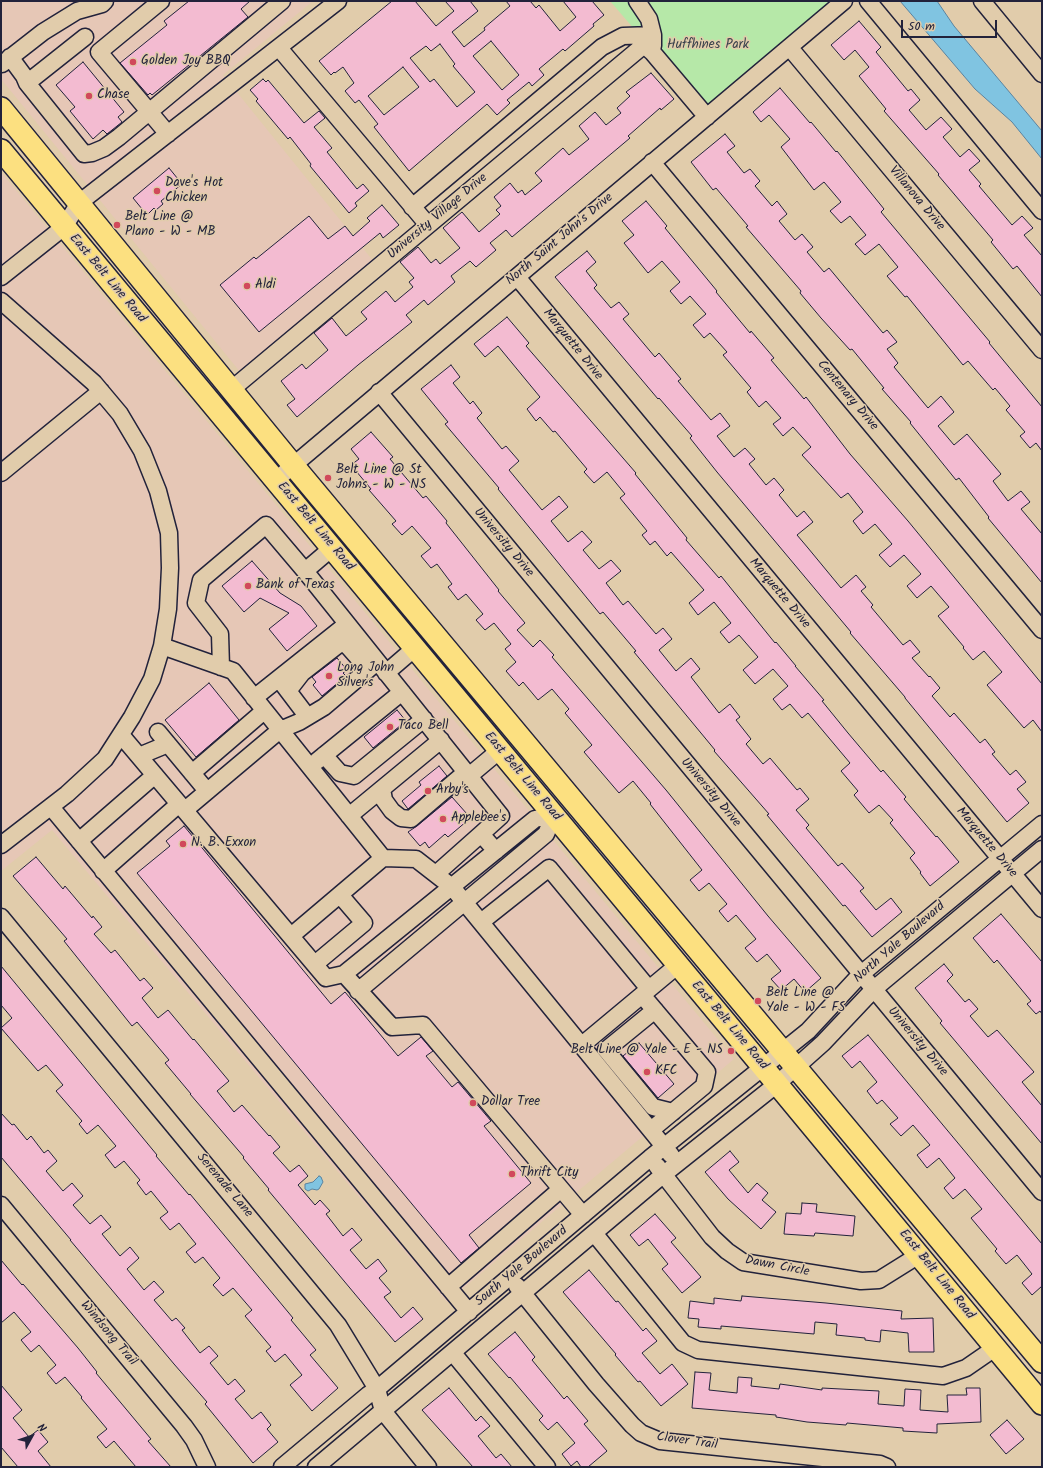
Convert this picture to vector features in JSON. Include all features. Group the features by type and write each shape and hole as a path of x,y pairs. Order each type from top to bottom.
{"main road":[{"name":"East Belt Line Road","path":"1,108 293,465 784,1051 1042,1362"},
{"name":"East Belt Line Road","path":"1,150 212,406 276,480 416,648 1042,1404"},
{"path":"554,815 573,799"}],"street":[{"path":"105,1 102,4 77,11 43,32 5,61 24,76 27,83 84,154 104,148 282,1"},
{"path":"99,52 161,1"},
{"path":"1,277 58,219 338,1"},
{"path":"637,1 649,20 650,45"},
{"name":"North Saint John's Drive","path":"276,480 844,1"},
{"path":"868,1 1042,211"},
{"path":"982,1 1042,74"},
{"path":"77,11 81,32 168,134"},
{"path":"412,207 602,47 623,36 650,45 707,116"},
{"path":"27,83 85,37"},
{"name":"University Village Drive","path":"232,389 428,225 650,45"},
{"path":"279,48 428,225"},
{"name":"Villanova Drive","path":"790,48 1042,350"},
{"name":"Centenary Drive","path":"652,162 1042,630"},
{"name":"Marquette Drive","path":"517,277 1042,909"},
{"path":"1,301 94,383 120,414 142,451 158,491 167,527 170,568 168,609 162,646 152,679 132,717 105,759 67,794 1,845"},
{"path":"1,473 101,391"},
{"name":"University Drive","path":"379,392 1042,1192"},
{"path":"221,667 220,634 196,603 201,580 266,525 347,624 377,668"},
{"path":"305,572 332,548"},
{"path":"283,685 347,624"},
{"path":"254,698 283,685 302,674 338,645 345,643 377,668 402,692 501,816 436,874"},
{"path":"162,646 233,671 383,858"},
{"path":"103,871 182,807 207,791 280,730 324,707 377,668 416,648"},
{"path":"283,685 307,716"},
{"path":"310,767 402,692"},
{"path":"192,773 264,711"},
{"path":"324,755 340,773 354,776 424,719"},
{"path":"158,732 207,791"},
{"path":"121,735 326,978 344,974 535,819 554,815"},
{"path":"349,816 441,740"},
{"path":"139,756 168,744"},
{"path":"382,789 384,800 392,811 401,818 410,819 500,750"},
{"path":"79,841 155,775"},
{"path":"50,807 469,1312"},
{"path":"358,991 546,834 554,815"},
{"name":"North Yale Boulevard","path":"763,1068 808,1031 861,975 1042,824"},
{"path":"481,834 496,851"},
{"name":"North Yale Boulevard","path":"777,1084 822,1043 874,989 1042,849"},
{"path":"291,936 383,858 416,859 452,887 465,902 678,1163"},
{"path":"481,922 549,868 645,992 655,1010 707,1072 704,1086 651,1130"},
{"path":"315,964 364,923 340,895"},
{"name":"Serenade Lane","path":"1,917 338,1325 377,1389 383,1411 428,1467"},
{"path":"582,1045 678,964"},
{"path":"344,974 392,1028 423,1025 583,1215"},
{"path":"655,1010 606,1050 653,1107 673,1112"},
{"name":"South Yale Boulevard","path":"282,1467 469,1312 650,1158 763,1068"},
{"name":"South Yale Boulevard","path":"316,1467 664,1174 777,1084"},
{"name":"Dawn Circle","path":"650,1158 712,1237 726,1251 743,1262 861,1281 879,1280 919,1255"},
{"path":"448,1287 561,1189"},
{"name":"Windsong Trail","path":"1,1205 184,1426 194,1440 207,1467"},
{"path":"594,1233 683,1343 698,1350 943,1376 966,1368 995,1348"},
{"name":"Clover Trail","path":"510,1277 596,1384 632,1425 641,1433 660,1440 880,1464 887,1467"},
{"path":"452,1353 547,1467"}],"shaded area":[{"path":"1,1 313,1 223,75 374,262 241,373 1,79"},
{"path":"1,172 734,1059 447,1302 52,830 1,871"}],"green space":[{"name":"Huffhines Park","path":"610,1 832,1 703,109"}],"water":[{"path":"900,1 937,1 954,26 1042,131 1042,159 1012,122 975,89"},
{"path":"319,1176 323,1182 319,1189 312,1189 308,1191 305,1189 305,1184 313,1182"}],"building":[{"path":"189,1 250,1 241,9 248,17 152,95 150,93 148,95 120,63 167,25 164,21"},
{"path":"392,1 415,1 436,26 454,11 445,1 470,1 478,11 452,32 464,47 485,30 484,28 510,6 506,1 530,1 536,8 539,5 560,31 576,17 563,1 592,1 604,15 593,24 594,26 565,51 563,49 539,69 544,75 532,86 529,82 507,100 510,103 497,115 487,104 409,171 374,127 378,124 359,100 355,103 345,91 354,83 343,67 331,75 319,61","holes":["491,41 519,75 502,90 473,56","440,44 455,64 453,66 475,92 457,107 434,79 430,82 410,58 426,46 431,51","403,67 419,87 384,115 368,96"]},
{"path":"859,21 881,47 876,52 908,91 911,89 920,100 909,110 926,130 941,117 952,129 943,137 960,157 969,149 980,161 969,170 981,184 979,186 1012,225 1022,216 1033,228 1024,235 1042,256 1042,297 1017,266 1013,269 991,242 993,240 938,175 939,174 884,111 886,109 859,76 869,67 855,50 844,60 831,45"},
{"name":"Chase","path":"83,62 124,112 118,117 122,122 107,134 103,130 93,139 70,111 75,107 56,85"},
{"path":"651,73 674,99 661,110 660,108 628,136 630,138 512,237 506,230 490,243 496,250 476,267 470,261 451,276 455,282 428,305 424,300 406,315 412,322 358,365 297,417 287,405 295,399 281,381 302,364 306,369 328,350 314,333 332,318 346,336 367,319 361,312 386,291 395,302 413,287 409,282 414,278 400,262 418,247 431,263 436,259 440,264 460,248 443,228 462,212 479,232 500,214 496,210 501,206 494,197 510,183 518,193 522,190 525,195 542,181 535,173 563,148 569,155 589,139 579,126 595,112 606,125 621,113 617,108 630,96 626,92"},
{"path":"263,79 266,82 268,80 304,123 319,111 325,118 314,127 332,148 327,152 357,189 363,184 369,191 355,203 357,206 349,213 310,166 311,164 290,137 288,139 256,101 258,99 250,90"},
{"path":"780,88 836,152 837,151 884,209 881,212 990,342 989,343 1042,407 1042,451 1036,443 1030,448 1020,436 1025,432 1006,410 1010,406 995,388 993,390 968,361 963,365 907,296 905,297 887,276 898,267 879,244 865,255 855,244 866,235 850,216 841,223 830,211 841,202 824,182 814,190 781,147 790,139 769,115 761,122 753,112"},
{"path":"725,134 735,146 727,152 744,173 750,169 760,181 755,186 772,206 777,201 787,214 779,221 795,240 802,234 813,247 807,252 824,272 829,268 883,333 887,330 897,342 887,349 898,363 894,367 928,408 941,396 954,412 938,426 954,445 967,434 1001,474 993,481 1008,501 1021,491 1030,502 1021,509 1042,534 1042,583 988,518 989,517 959,478 956,480 910,423 911,422 882,389 884,388 852,349 850,350 821,318 800,293 801,291 746,227 748,226 716,188 713,190 691,162"},
{"name":"Dave's Hot Chicken","path":"169,168 182,184 161,201 163,204 156,210 154,208 147,215 133,198"},
{"path":"646,201 667,226 665,228 717,291 716,292 750,333 751,331 774,358 771,360 804,399 806,397 850,454 908,521 1042,684 1042,732 1033,720 1024,728 987,685 1002,672 984,651 973,660 963,648 964,647 938,616 949,607 931,586 917,598 907,586 921,574 904,555 890,567 879,555 892,544 875,524 863,534 853,521 863,512 848,493 841,498 802,455 811,447 793,427 783,436 773,424 781,418 766,401 759,407 747,392 751,388 723,355 727,352 710,333 704,338 693,325 706,314 690,296 681,304 670,291 680,282 662,261 648,273 624,243 634,235 622,221"},
{"path":"382,205 399,225 383,238 380,233 259,332 220,285 254,257 256,259 309,216 328,239 345,226 353,236 370,221 367,218"},
{"path":"587,251 596,262 586,271 597,285 594,288 611,308 619,302 629,314 623,319 655,357 659,353 681,379 678,381 711,420 720,413 730,426 717,436 734,457 745,448 755,459 749,464 766,485 774,478 784,490 779,495 797,517 804,511 813,522 797,535 841,588 856,575 866,587 861,591 873,605 871,607 903,645 910,640 920,652 912,658 940,688 932,696 950,717 954,713 980,743 985,739 995,752 992,754 1010,775 1016,770 1026,782 1017,789 1029,803 1007,822 905,697 717,472 690,438 692,436 659,398 658,399 555,277"},
{"path":"507,317 529,343 526,346 636,473 635,474 687,538 686,540 719,578 721,576 775,643 776,642 824,700 822,701 848,733 881,772 883,770 906,797 904,799 959,862 930,886 910,858 915,853 890,823 893,820 879,805 869,813 854,795 858,791 841,771 850,763 808,713 802,718 790,704 782,710 773,699 788,686 773,669 755,684 743,670 758,657 739,635 729,643 720,632 731,623 714,602 698,615 689,603 704,590 671,552 667,556 655,541 650,545 642,535 647,531 620,498 625,494 607,472 594,483 584,472 587,469 555,431 553,432 540,417 536,421 527,409 540,397 498,346 485,357 474,344"},
{"path":"451,365 460,377 453,383 470,404 473,401 482,413 477,418 502,449 506,446 519,461 509,470 542,510 559,496 568,507 551,521 568,542 582,531 592,542 583,550 599,569 611,560 621,571 606,583 623,605 628,601 656,634 663,628 672,639 659,650 676,671 691,658 700,669 691,677 719,713 730,704 740,717 736,720 751,739 746,744 763,764 770,758 797,790 800,788 809,799 796,810 809,825 806,828 838,866 842,863 864,888 860,891 876,910 891,898 902,912 872,937 845,905 843,906 767,815 769,814 714,751 715,750 634,652 636,651 603,612 600,614 498,489 499,488 445,424 448,422 421,389"},
{"path":"371,432 393,457 390,459 423,498 426,496 447,521 446,523 499,590 498,591 525,623 517,630 533,647 540,640 554,655 552,657 666,790 768,916 821,978 805,992 794,979 781,990 771,979 781,971 767,954 757,962 745,948 756,939 736,915 728,922 719,911 727,904 709,883 699,891 690,880 702,870 633,781 619,793 584,752 592,745 565,713 569,709 552,689 538,700 523,682 519,686 506,671 516,662 505,649 511,644 494,623 485,630 476,620 483,614 466,594 458,600 448,587 452,584 437,564 431,568 421,556 431,548 412,526 402,535 392,524 396,521 369,490 371,489 351,465 359,459 351,449"},
{"path":"252,561 280,593 301,606 317,626 287,651 269,629 289,613 260,598 244,612 222,586"},
{"name":"Long John Silver's","path":"337,658 347,670 343,673 346,676 322,696 313,685 316,682 312,677"},
{"path":"209,683 239,720 196,757 165,720"},
{"name":"Taco Bell","path":"397,710 406,721 373,748 364,737"},
{"name":"Arby's","path":"439,766 447,776 408,809 402,801 421,785 419,782"},
{"name":"Applebee's","path":"452,797 467,814 465,817 467,821 448,837 445,834 429,848 425,842 420,846 408,832"},
{"path":"184,826 331,1004 345,992 398,1056 421,1037 433,1051 426,1056 452,1087 458,1082 491,1121 484,1126 531,1183 469,1235 479,1248 461,1263 137,873 170,846 166,841"},
{"path":"36,857 63,889 65,886 92,918 93,916 102,927 94,934 111,953 115,950 140,981 144,978 153,988 142,998 158,1018 168,1010 229,1081 217,1091 234,1112 242,1105 269,1136 270,1135 280,1147 273,1153 290,1172 299,1165 308,1176 298,1185 315,1205 320,1200 330,1211 326,1214 343,1236 352,1228 362,1240 350,1250 366,1269 378,1259 387,1271 379,1278 391,1292 384,1297 401,1318 413,1307 423,1319 395,1342 268,1190 269,1189 243,1158 244,1157 165,1063 169,1060 137,1022 132,1026 64,941 67,939 13,876"},
{"path":"1001,914 1042,962 1042,1014 1040,1011 1036,1014 1027,1004 1031,1001 997,960 994,963 973,938"},
{"path":"944,964 953,975 947,981 965,1002 969,999 978,1009 970,1016 988,1037 997,1030 1034,1072 1022,1082 1042,1106 1042,1144 940,1023 942,1021 915,988"},
{"path":"1,966 157,1155 156,1156 189,1195 190,1194 293,1318 291,1320 316,1350 310,1355 338,1388 312,1411 290,1385 302,1375 285,1354 275,1362 266,1351 271,1347 245,1316 252,1310 233,1288 223,1296 213,1285 220,1278 203,1257 195,1263 186,1252 196,1244 179,1223 170,1230 160,1218 168,1212 151,1191 146,1195 137,1183 140,1180 124,1161 115,1168 105,1155 116,1146 98,1125 87,1134 79,1124 82,1121 56,1091 63,1085 46,1065 38,1071 1,1028 12,1018 1,1005"},
{"path":"868,1035 1042,1244 1042,1286 1032,1295 1022,1283 1032,1274 1017,1255 1006,1264 995,1251 997,1249 971,1218 982,1209 965,1189 953,1199 944,1188 955,1178 939,1158 927,1168 917,1155 930,1145 913,1125 901,1136 890,1124 898,1118 882,1100 877,1104 867,1091 877,1082 860,1061 852,1068 842,1056"},
{"name":"KFC","path":"639,1043 674,1084 658,1098 623,1056"},
{"path":"1,1113 12,1125 14,1124 27,1140 31,1136 44,1153 48,1150 57,1161 46,1171 63,1191 72,1183 83,1196 73,1205 90,1224 101,1215 111,1227 102,1234 120,1256 130,1247 139,1258 127,1269 144,1290 154,1281 164,1292 154,1300 172,1321 176,1318 185,1328 182,1330 200,1353 209,1346 218,1356 210,1363 228,1385 235,1379 245,1391 235,1399 252,1419 261,1412 271,1425 267,1429 278,1442 253,1463 205,1404 207,1402 1,1157"},
{"path":"730,1151 739,1162 729,1170 748,1193 757,1183 768,1193 762,1200 776,1212 761,1229 728,1199 705,1172"},
{"path":"802,1203 817,1204 816,1212 855,1216 853,1236 815,1233 814,1236 784,1234 786,1213 801,1214"},
{"path":"655,1214 676,1238 671,1242 701,1277 682,1293 662,1269 668,1264 648,1239 639,1246 630,1235"},
{"path":"1,1260 78,1348 97,1372 96,1373 151,1439 148,1441 171,1467 136,1467 114,1441 106,1448 97,1437 107,1429 81,1398 82,1397 65,1377 56,1384 47,1373 56,1365 39,1345 31,1352 21,1340 31,1332 14,1312 1,1323"},
{"path":"589,1270 643,1331 646,1328 657,1341 642,1353 660,1374 672,1364 688,1384 661,1406 640,1381 638,1382 563,1292"},
{"path":"742,1296 902,1311 901,1319 933,1318 934,1352 909,1352 908,1333 881,1330 880,1342 865,1340 865,1338 836,1335 837,1324 815,1322 814,1334 721,1326 721,1329 698,1327 699,1319 688,1318 690,1301 714,1304 714,1298 741,1301"},
{"path":"515,1332 535,1357 532,1360 564,1399 567,1396 588,1421 584,1424 607,1451 588,1467 581,1467 577,1461 571,1466 562,1454 575,1443 557,1422 548,1430 539,1420 543,1416 488,1354"},
{"path":"695,1372 711,1373 709,1390 737,1393 738,1377 752,1378 751,1386 779,1389 780,1384 822,1390 822,1388 879,1391 878,1404 904,1406 905,1389 921,1390 920,1410 948,1412 947,1395 967,1395 966,1388 980,1388 981,1422 937,1424 937,1433 903,1431 903,1428 847,1423 846,1425 807,1422 776,1417 776,1415 692,1408"},
{"path":"1,1385 22,1410 13,1418 29,1437 38,1430 48,1442 38,1451 51,1467 18,1467 1,1447"},
{"path":"449,1388 476,1421 481,1416 490,1426 478,1436 496,1458 501,1454 512,1467 473,1467 422,1410"},
{"path":"1007,1420 1024,1439 1006,1454 990,1435"}],"place":[{"name":"Golden Joy BBQ","path":"133,62"},
{"name":"Chase","path":"89,96"},
{"name":"Dave's Hot Chicken","path":"157,191"},
{"name":"Belt Line @ Plano - W - MB","path":"117,225"},
{"name":"Aldi","path":"247,286"},
{"name":"Belt Line @ St Johns - W - NS","path":"328,478"},
{"name":"Bank of Texas","path":"248,586"},
{"name":"Long John Silver's","path":"329,676"},
{"name":"Taco Bell","path":"390,727"},
{"name":"Arby's","path":"428,791"},
{"name":"Applebee's","path":"443,819"},
{"name":"N. B. Exxon","path":"183,844"},
{"name":"Belt Line @ Yale - W - FS","path":"758,1001"},
{"name":"Belt Line @ Yale - E - NS","path":"731,1051"},
{"name":"KFC","path":"647,1072"},
{"name":"Dollar Tree","path":"473,1103"},
{"name":"Thrift City","path":"512,1174"}]}
